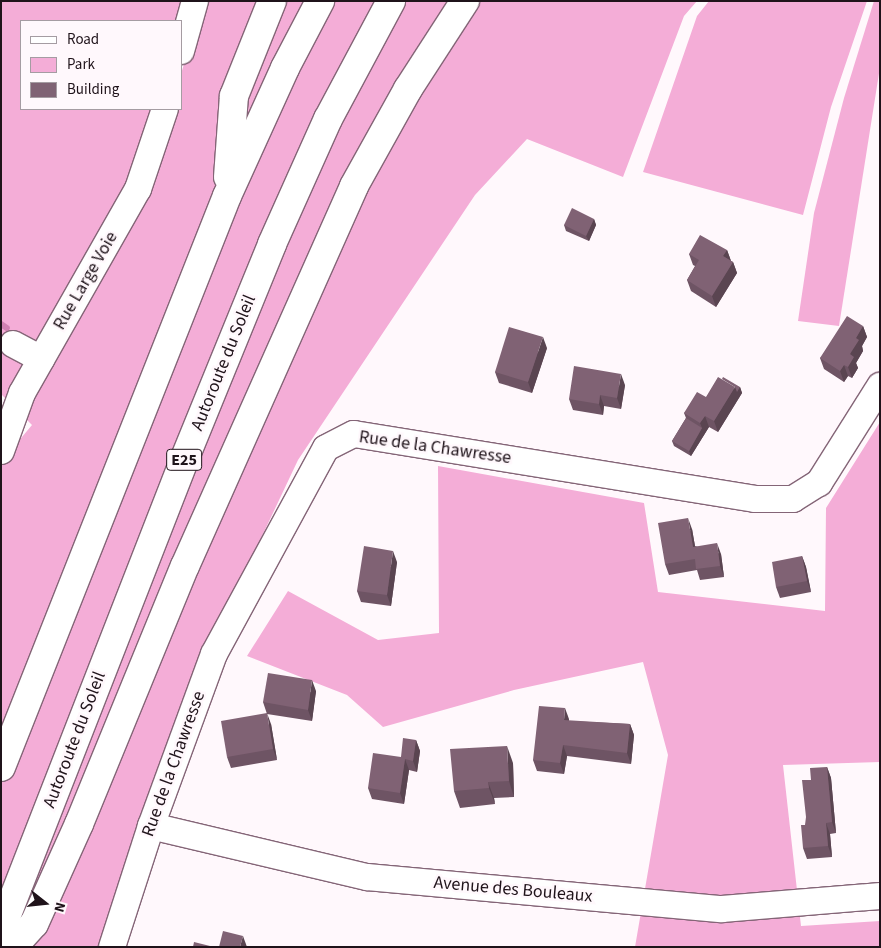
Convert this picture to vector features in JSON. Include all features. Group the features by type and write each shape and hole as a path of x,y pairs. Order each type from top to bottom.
{"highway":[{"path":"227,196 234,96 272,1"},
{"path":"1,767 227,196 285,68 320,1"},
{"name":"Autoroute du Soleil","path":"1,930 182,465 272,244 328,119 391,1"},
{"path":"14,947 34,924 79,824 185,566 354,186 408,89 465,1"}],"street":[{"path":"182,47 195,1"},
{"name":"Rue Large Voie","path":"1,451 22,392 138,189 165,110"},
{"path":"13,344 40,359"},
{"name":"Rue de la Chawresse","path":"112,947 151,826 214,654 326,448 354,434 755,499 793,499 819,483 880,386"},
{"name":"Avenue des Bouleaux","path":"151,826 377,878 722,909 880,896"}],"green space":[{"path":"1,1 188,1 181,20 20,20 20,110 182,110 182,71 203,1 697,1 684,16 623,177 527,139 475,195 298,460 203,661 98,947 1,947 1,462 32,425 1,394"},
{"path":"709,1 867,1 831,107 803,215 643,172 697,16"},
{"path":"874,1 880,1 880,67 839,326 798,321 814,213 844,98"},
{"path":"880,422 880,762 783,765 801,926 880,921 880,947 635,947 668,755 643,662 514,690 383,727 347,695 247,656 288,591 378,640 439,633 438,466 644,503 658,592 825,611 826,508"}],"building":[{"path":"572,208 594,219 586,236 564,225"},
{"path":"700,235 727,250 723,256 733,262 712,296 687,280 699,260 689,254"},
{"path":"847,316 863,326 856,338 859,340 850,354 854,357 848,367 844,365 840,371 820,358"},
{"path":"509,327 543,337 528,382 495,372"},
{"path":"574,366 621,374 617,398 600,395 599,404 569,399"},
{"path":"718,377 735,387 714,421 705,416 700,423 684,413 697,392 706,397"},
{"path":"723,377 740,387 737,392 735,387 722,379"},
{"path":"686,418 702,428 689,451 672,441"},
{"path":"688,518 693,547 717,543 720,566 696,569 695,559 665,564 658,523"},
{"path":"364,546 393,551 387,595 357,591"},
{"path":"802,556 807,581 776,587 772,562"},
{"path":"268,673 312,680 308,710 263,702"},
{"path":"539,706 565,708 564,720 630,724 627,753 563,745 560,763 533,760"},
{"path":"267,713 273,749 227,757 221,721"},
{"path":"403,738 416,740 413,761 405,759 400,793 368,788 373,753 401,757"},
{"path":"507,746 509,781 488,782 489,788 454,791 450,749"},
{"path":"827,767 832,822 826,823 828,846 803,848 801,825 805,825 806,817 802,780 811,780 810,768"},
{"path":"223,931 243,936 240,947 219,947"},
{"path":"194,942 214,947 193,947"}],"waterway":[{"path":"1,324 7,328"}]}
